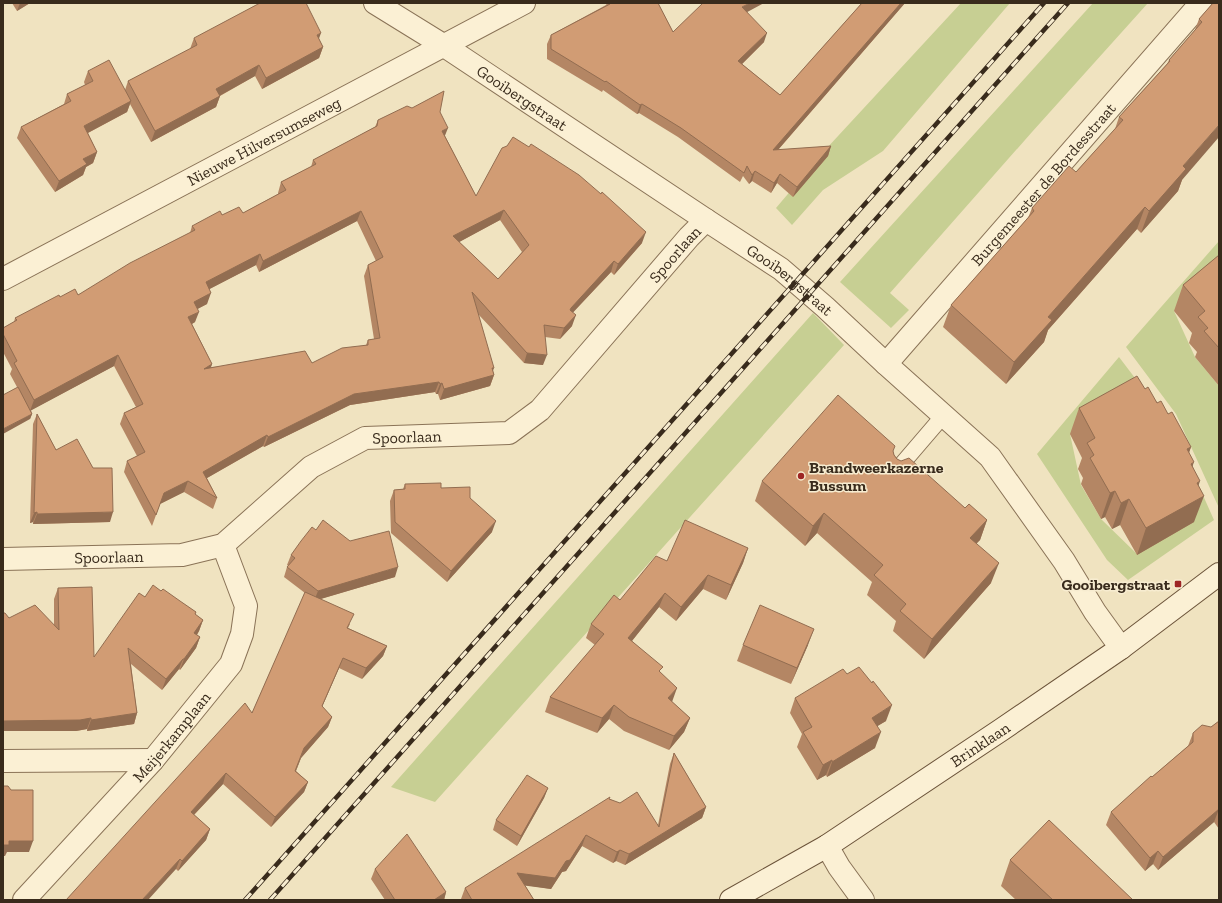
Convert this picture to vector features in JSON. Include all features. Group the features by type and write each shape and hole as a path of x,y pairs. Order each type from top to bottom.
{"street":[{"name":"Gooibergstraat","path":"375,3 443,45 781,269 825,307 990,457 1064,561 1095,612 1121,648"},
{"name":"Nieuwe Hilversumseweg","path":"3,279 524,3"},
{"name":"Burgemeester de Bordesstraat","path":"886,364 1201,3"},
{"name":"Spoorlaan","path":"3,559 182,555 224,545 311,467 365,438 509,433 540,410 689,237 706,220"},
{"name":"Meijerkamplaan","path":"24,900 153,760 231,664 242,634 246,606 224,545"},
{"name":"Brinklaan","path":"731,900 827,846 1001,730 1121,648 1219,574"},
{"path":"3,761 153,760"},
{"path":"827,846 839,867 863,900"}],"lane":[{"path":"895,472 944,416"}],"green space":[{"path":"961,3 1010,3 883,151 823,190 792,225 776,208 826,149"},
{"path":"1093,3 1148,3 890,293 909,310 891,328 840,282"},
{"path":"1219,241 1219,273 1174,311 1195,357 1219,386 1219,508 1176,414 1126,347"},
{"path":"813,313 844,345 435,802 391,787"},
{"path":"1119,357 1173,428 1214,520 1128,580 1107,560 1037,454","holes":["1070,434 1137,554 1101,519 1081,485"]}],"building":[{"path":"260,3 306,3 321,33 317,35 323,47 266,78 259,65 216,89 220,96 155,131 128,81 197,45 194,38"},
{"path":"609,3 658,3 673,32 703,3 750,3 742,7 767,33 738,61 780,95 862,3 901,3 773,150 831,146 797,187 780,174 774,183 755,171 752,175 747,166 744,173 681,128 642,104 640,105 606,81 605,82 551,49 551,35 610,4"},
{"path":"1213,3 1219,3 1219,125 1183,166 1186,169 1149,211 1145,207 1048,317 1052,320 1014,362 951,305 1034,211 1032,208 1069,166 1076,172 1123,120 1119,117 1170,61 1169,60 1202,22 1199,19"},
{"path":"109,60 131,101 84,126 97,152 83,159 87,164 59,181 21,127 71,101 67,94 93,81 88,71"},
{"path":"444,91 440,112 448,128 442,131 476,196 502,148 507,146 513,137 529,147 531,144 579,175 601,194 602,192 646,232 618,264 614,261 571,308 570,310 576,315 564,328 544,325 547,355 527,353 472,292 494,368 492,368 494,375 444,389 442,383 440,384 439,382 354,394 268,437 267,435 203,472 217,498 188,481 164,493 156,515 127,461 145,452 124,413 143,404 118,355 34,400 14,363 17,361 3,334 3,328 17,320 15,318 59,295 60,297 75,289 78,295 130,263 195,230 192,226 220,211 222,215 239,207 243,213 286,190 281,182 316,164 313,160 377,126 378,120 407,106 412,108","holes":["504,210 529,245 498,279 453,236","361,211 383,257 368,265 380,338 368,340 368,345 342,348 312,363 305,351 204,369 212,364 188,317 199,312 194,302 211,293 206,282 260,254 263,261"]},
{"path":"1219,255 1219,348 1204,331 1208,328 1198,317 1205,311 1183,285"},
{"path":"1137,376 1145,389 1148,387 1157,403 1161,401 1168,414 1172,412 1191,447 1187,449 1194,462 1191,464 1200,481 1197,483 1204,496 1146,528 1129,499 1121,503 1115,491 1110,493 1090,458 1094,455 1087,443 1095,438 1079,408"},
{"path":"18,387 32,414 3,429 3,395"},
{"path":"838,395 895,446 893,451 897,459 901,461 909,458 965,508 969,504 987,520 970,538 999,563 932,639 900,611 906,604 874,575 883,565 824,513 813,526 762,481"},
{"path":"37,414 56,450 77,439 93,468 112,468 113,512 34,513"},
{"path":"441,483 441,488 470,487 470,498 496,521 451,571 395,522 394,490 405,489 405,484"},
{"path":"323,520 350,541 389,531 398,567 318,591 287,567 295,558 291,555 301,541 312,527 316,530"},
{"path":"685,520 748,548 731,585 708,575 681,607 665,593 628,638 663,667 659,671 677,688 668,698 690,718 674,736 629,717 614,705 602,718 550,697 604,634 591,624 614,595 620,600 656,556 667,561"},
{"path":"153,585 161,591 163,589 196,612 195,614 203,620 194,633 200,637 184,659 166,679 128,648 137,713 91,720 91,718 80,720 3,721 3,613 5,613 9,618 35,605 59,630 58,588 92,587 94,657 139,593 145,597"},
{"path":"305,592 354,614 347,628 387,646 366,668 343,658 322,706 332,717 304,748 295,771 308,782 275,817 226,773 191,812 210,829 182,861 180,859 142,900 66,900 245,703 252,713"},
{"path":"760,605 814,629 797,668 743,645"},
{"path":"859,667 872,683 873,681 892,705 872,718 881,732 832,762 832,760 823,765 803,732 812,727 795,698 843,669 847,674"},
{"path":"1219,721 1219,809 1163,857 1158,851 1150,858 1111,812 1151,776 1152,777 1193,742 1193,733 1202,725 1211,727"},
{"path":"674,753 706,807 629,854 620,850 617,852 586,835 570,860 566,861 555,878 517,873 534,900 472,900 465,888 610,797 609,799 620,803 637,792 659,827"},
{"path":"527,775 548,788 521,836 496,820"},
{"path":"3,786 8,786 11,790 33,790 33,841 9,841 9,845 3,845"},
{"path":"1049,820 1133,900 1053,900 1010,860"},
{"path":"407,834 446,892 434,900 395,900 375,869"}],"railway":[{"path":"245,900 1044,3"},
{"path":"270,900 1068,3"}],"place":[{"name":"Brandweerkazerne Bussum","path":"801,476"},
{"name":"Gooibergstraat","path":"1178,584"}]}
